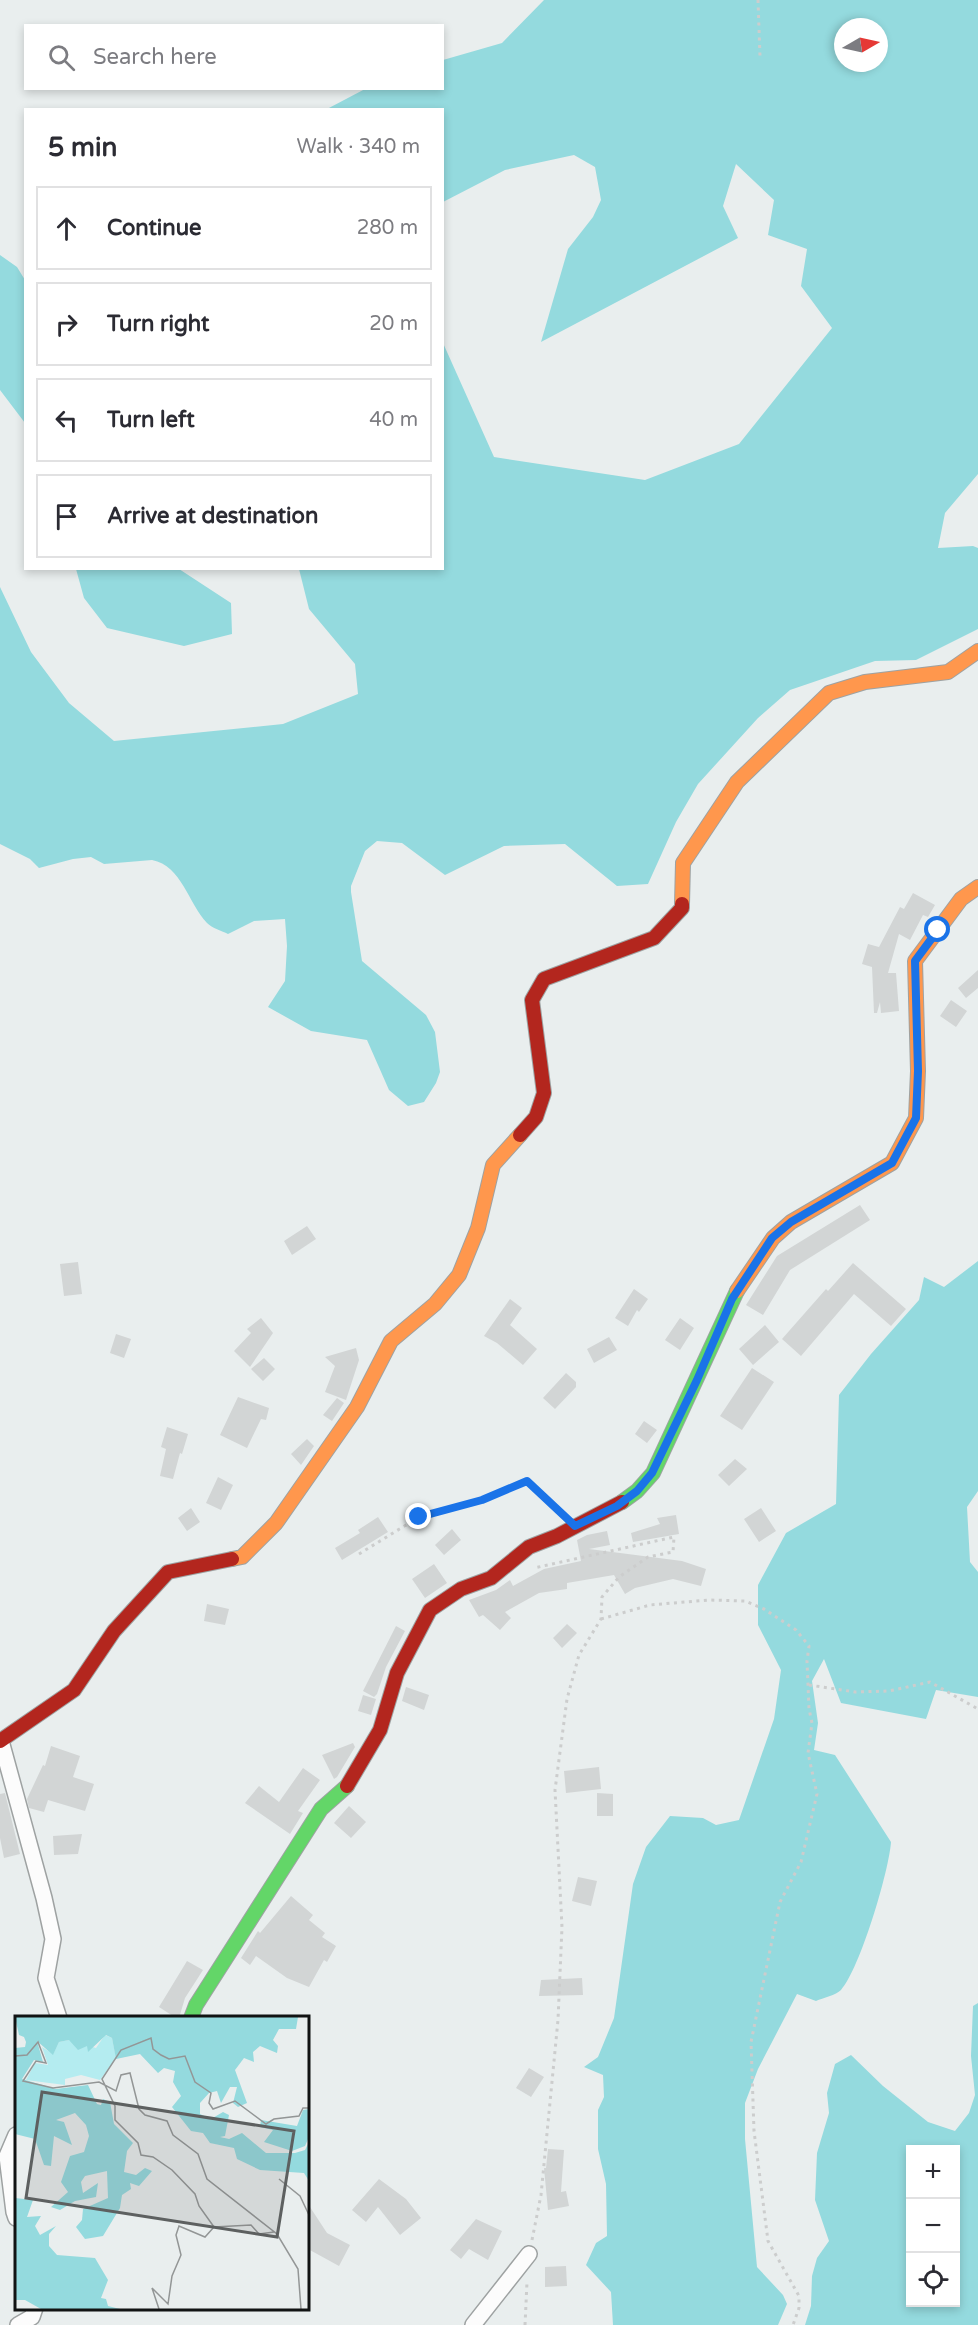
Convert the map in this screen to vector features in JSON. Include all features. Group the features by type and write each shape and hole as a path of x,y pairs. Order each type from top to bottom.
{"street":[{"path":"58,2016 46,1978 53,1939 44,1898 0,1741 74,1690 114,1631 168,1572 242,1557 276,1523 357,1407 391,1341 435,1304 459,1275 478,1228 493,1165 536,1118 544,1093 531,1000 544,979 654,938 682,908 683,863 737,782 829,693 865,682 948,672 978,651"},
{"path":"192,2016 196,2005 280,1871 321,1809 347,1786 380,1730 397,1673 430,1610 461,1589 491,1578 530,1547 617,1506 637,1491 652,1473 697,1380 732,1299 772,1238 791,1222 892,1163 916,1118 918,1071 915,961 961,899 978,888"},
{"path":"15,2136 7,2156 15,2215"},
{"path":"472,2325 529,2254"},
{"path":"18,2325 32,2317 34,2310"}],"path":[{"path":"758,0 760,57"},
{"path":"359,1554 419,1517 482,1500 527,1481 575,1526"},
{"path":"525,1570 674,1537 673,1552 648,1557 619,1577 602,1597 601,1619 579,1655 567,1699 555,1790 562,1927 558,2020 541,2195 529,2254 525,2325"},
{"path":"601,1619 650,1605 709,1600 745,1600 764,1609 796,1630 809,1646 807,1661 812,1723 808,1753 817,1794 801,1862 780,1902 751,2042 754,2131 768,2241 799,2296 799,2308 793,2325"},
{"path":"808,1685 855,1692 889,1691 930,1682 978,1708"}],"shaded area":[{"path":"544,0 978,0 978,474 945,513 938,548 973,546 978,548 978,629 916,660 875,661 790,690 758,718 698,784 676,822 648,884 617,886 565,844 504,846 445,875 402,843 377,841 365,851 351,886 362,961 426,1015 435,1032 440,1072 436,1083 424,1102 408,1106 389,1090 367,1040 311,1031 268,1007 285,981 287,946 285,919 254,921 228,934 207,923 178,877 162,864 152,860 104,864 91,857 39,868 30,859 0,844 0,587 31,652 69,703 114,741 283,724 358,694 355,664 309,609 299,570 444,570 444,345 494,457 645,480 739,444 832,328 801,286 807,249 768,235 774,200 736,164 723,206 738,238 541,342 568,249 593,217 601,200 595,167 574,155 505,170 444,201 444,108 329,108 363,90 444,90 444,60 502,43"},
{"path":"0,255 17,267 24,278 24,422 0,390"},
{"path":"76,570 181,570 231,603 232,634 184,646 107,628 84,598"},
{"path":"978,1261 978,1491 967,1507 970,1562 978,1572 978,1697 936,1690 926,1719 841,1703 824,1659 812,1681 818,1723 814,1750 835,1755 891,1842 885,1874 865,1942 849,1979 839,1992 816,2001 797,1994 758,2069 745,2103 745,2139 757,2267 783,2295 787,2304 778,2325 613,2325 611,2292 586,2265 596,2243 607,2236 606,2184 598,2149 598,2110 604,2097 603,2075 584,2067 598,2057 614,2018 633,1884 646,1847 670,1816 703,1818 716,1825 739,1820 774,1719 781,1670 758,1625 758,1585 786,1533 836,1504 839,1395 871,1354 919,1300 924,1277 944,1287"},
{"path":"978,2003 978,2325 805,2325 811,2306 812,2276 817,2258 829,2241 815,2200 817,2153 829,2113 827,2093 835,2064 851,2055 883,2086 928,2122 955,2131 969,2113 975,2095 971,2056 973,2006"}],"building":[{"path":"913,893 935,905 928,917 923,915 910,940 899,934 888,973 896,973 899,1011 881,1013 880,1002 877,1013 874,1013 872,967 862,964 868,944 879,947 900,907 904,909"},
{"path":"978,970 978,988 966,998 958,988"},
{"path":"951,1000 967,1011 956,1027 940,1016"},
{"path":"860,1205 870,1220 790,1270 763,1315 746,1305 777,1256"},
{"path":"307,1226 316,1239 292,1255 284,1241"},
{"path":"78,1262 82,1294 64,1296 60,1264"},
{"path":"853,1263 906,1309 891,1326 854,1294 801,1356 782,1339 826,1289 828,1291"},
{"path":"634,1289 648,1299 639,1312 637,1310 628,1326 615,1318"},
{"path":"510,1299 522,1308 510,1325 537,1349 523,1365 497,1343 484,1336"},
{"path":"261,1318 273,1333 250,1367 234,1351 251,1333 247,1329"},
{"path":"680,1318 694,1328 680,1350 665,1340"},
{"path":"765,1325 779,1342 753,1365 739,1349"},
{"path":"116,1334 131,1339 124,1358 110,1353"},
{"path":"609,1337 617,1350 594,1363 587,1349"},
{"path":"356,1348 359,1360 346,1400 325,1392 335,1366 325,1357"},
{"path":"264,1358 275,1369 263,1381 251,1369"},
{"path":"752,1368 774,1382 742,1430 720,1416"},
{"path":"566,1373 576,1382 576,1387 555,1409 543,1398"},
{"path":"238,1397 269,1408 266,1420 261,1419 247,1448 220,1435"},
{"path":"337,1398 344,1403 332,1421 323,1415"},
{"path":"644,1421 657,1430 647,1443 635,1434"},
{"path":"167,1427 188,1434 173,1479 160,1476 166,1449 161,1447"},
{"path":"307,1439 314,1446 301,1465 291,1454"},
{"path":"735,1459 747,1469 729,1486 718,1475"},
{"path":"218,1477 233,1485 221,1510 206,1503"},
{"path":"191,1508 200,1522 187,1531 178,1518"},
{"path":"761,1508 776,1531 759,1542 744,1519"},
{"path":"676,1515 679,1534 633,1542 631,1533 660,1524 657,1518"},
{"path":"378,1517 388,1532 342,1560 335,1548 360,1533 358,1530"},
{"path":"452,1529 461,1540 444,1555 435,1545"},
{"path":"607,1531 610,1545 589,1549 682,1561 706,1569 701,1586 673,1579 635,1588 625,1594 614,1575 567,1583 567,1589 539,1593 505,1612 511,1618 500,1630 483,1615 479,1617 469,1600 496,1590 510,1580 513,1586 544,1569 581,1561 577,1540 587,1535"},
{"path":"434,1564 447,1583 425,1598 412,1579"},
{"path":"207,1604 229,1609 225,1625 204,1621"},
{"path":"567,1624 577,1633 562,1648 553,1638"},
{"path":"396,1626 405,1631 386,1667 374,1697 363,1691"},
{"path":"406,1687 429,1695 424,1710 402,1701"},
{"path":"363,1695 376,1699 371,1715 358,1711"},
{"path":"353,1743 355,1747 334,1779 322,1755"},
{"path":"51,1746 80,1756 73,1777 94,1784 85,1811 48,1800 44,1812 29,1808 27,1799 43,1765 45,1766"},
{"path":"599,1767 601,1789 566,1793 564,1771"},
{"path":"303,1768 320,1780 298,1811 303,1813 290,1834 245,1803 259,1786 279,1802"},
{"path":"5,1793 20,1854 4,1858 0,1838 0,1794"},
{"path":"597,1793 613,1794 613,1816 597,1816"},
{"path":"349,1806 366,1822 351,1838 334,1823"},
{"path":"82,1834 78,1854 54,1855 53,1836"},
{"path":"578,1877 597,1881 591,1906 572,1901"},
{"path":"291,1896 313,1915 309,1920 325,1933 322,1937 336,1946 327,1962 324,1960 309,1987 287,1978 256,1956 250,1965 241,1958 258,1931 260,1933"},
{"path":"187,1961 203,1970 185,1998 180,2016 173,2016 159,2007"},
{"path":"582,1978 583,1995 539,1996 541,1980"},
{"path":"529,2068 544,2077 531,2097 516,2088"},
{"path":"548,2149 564,2150 561,2192 566,2191 569,2206 548,2210 544,2168 546,2168"},
{"path":"379,2179 406,2199 421,2218 400,2235 378,2207 366,2222 352,2210"},
{"path":"309,2206 327,2233 350,2245 339,2266 309,2250"},
{"path":"476,2219 502,2231 488,2260 469,2249 461,2259 450,2250"},
{"path":"566,2266 567,2286 545,2287 545,2267"}],"traffic: fast":[{"path":"622,1502 637,1491 653,1473 737,1291"},
{"path":"192,2016 196,2005 321,1809 347,1786"}],"traffic: slow":[{"path":"682,904 683,863 737,782 829,693 865,682 948,672 978,651"},
{"path":"737,1291 773,1238 791,1222 892,1163 916,1118 918,1071 915,961 961,899 978,887"},
{"path":"232,1559 242,1557 276,1523 357,1407 391,1341 435,1304 459,1275 478,1228 493,1165 520,1135"}],"traffic: jam":[{"path":"520,1135 536,1117 544,1093 532,1000 544,979 654,938 682,908 682,904"},
{"path":"347,1786 380,1730 397,1673 430,1610 461,1589 491,1578 529,1547 557,1536 622,1502"},
{"path":"0,1741 74,1690 114,1631 168,1572 232,1559"}],"route":[{"path":"419,1517 482,1500 527,1481 575,1526 617,1506 637,1491 652,1473 697,1380 732,1299 772,1238 791,1222 892,1163 916,1118 918,1071 915,961 938,930"}]}
